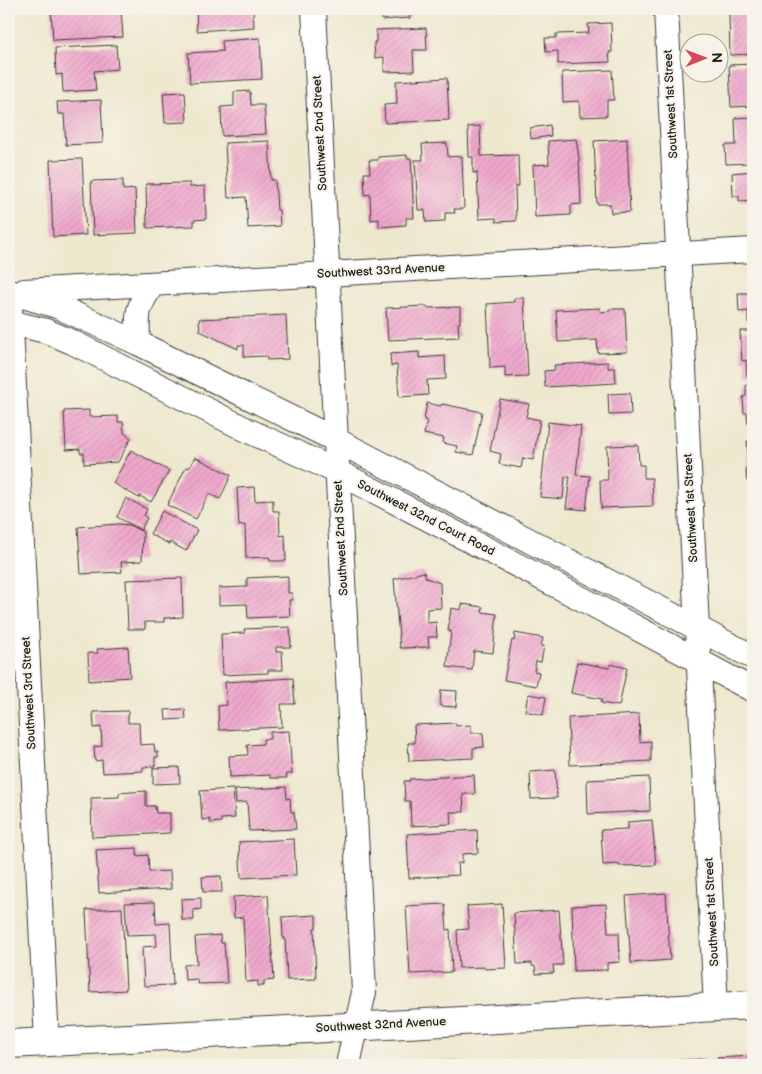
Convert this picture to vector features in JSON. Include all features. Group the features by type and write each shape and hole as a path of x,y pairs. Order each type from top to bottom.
{"street":[{"name":"Southwest 2nd Street","path":"314,9 364,992 349,1065"},
{"name":"Southwest 1st Street","path":"666,9 716,1007"},
{"name":"Southwest 33rd Avenue","path":"9,292 753,250"},
{"name":"Southwest 3rd Street","path":"9,284 47,1042"},
{"path":"138,343 137,321 139,308 144,297 154,284"},
{"path":"9,292 57,306 138,343 336,440 753,657"},
{"name":"Southwest 32nd Court Road","path":"10,322 46,331 72,342 249,431 338,472 753,690"},
{"name":"Southwest 32nd Avenue","path":"9,1044 753,1005"}],"building":[{"path":"51,9 121,9 123,37 53,40"},
{"path":"202,9 253,9 254,27 197,31 196,11"},
{"path":"381,9 409,9 410,18 382,20"},
{"path":"753,13 753,54 730,55 729,14"},
{"path":"611,23 612,52 609,52 610,62 558,64 558,51 546,52 545,38 556,38 556,34 589,33 588,24"},
{"path":"426,28 427,50 413,50 414,71 384,72 384,57 375,58 374,42 376,42 376,30"},
{"path":"260,38 262,79 190,83 188,53 223,51 222,41"},
{"path":"116,45 118,69 94,71 96,90 63,92 62,74 56,75 55,48"},
{"path":"753,64 753,106 731,107 730,65"},
{"path":"612,70 614,100 607,100 607,116 580,117 579,101 563,102 562,72"},
{"path":"447,78 449,120 385,123 384,105 397,104 396,81"},
{"path":"250,91 251,105 264,105 266,134 222,136 221,107 234,106 234,92"},
{"path":"185,92 187,122 165,123 163,93"},
{"path":"101,100 103,143 66,145 64,114 58,114 57,102"},
{"path":"753,117 753,163 726,164 725,145 736,145 735,118"},
{"path":"550,125 551,136 531,139 530,128"},
{"path":"480,126 481,156 518,155 519,186 515,186 516,221 496,222 496,218 479,219 477,172 473,173 473,157 469,157 468,127"},
{"path":"576,139 579,158 581,204 571,205 571,215 535,217 533,165 549,164 548,141"},
{"path":"627,139 630,212 611,213 610,204 597,204 594,141"},
{"path":"269,141 271,180 275,180 280,226 248,228 246,197 228,198 225,143"},
{"path":"447,143 448,157 462,156 464,209 454,209 455,213 445,213 445,221 426,222 425,210 418,210 415,160 423,160 422,144"},
{"path":"407,155 407,158 411,158 414,218 406,218 406,225 379,227 379,219 371,220 370,194 365,195 364,173 370,173 369,160 378,160 378,157"},
{"path":"82,159 86,235 53,237 50,160"},
{"path":"753,171 753,200 739,201 739,196 733,196 732,173"},
{"path":"123,180 123,190 135,189 137,233 93,235 91,181"},
{"path":"190,183 190,187 205,186 206,219 194,220 194,226 147,228 146,184"},
{"path":"738,293 753,293 753,323 748,323 748,311 739,312"},
{"path":"514,298 524,298 528,376 505,377 505,367 490,368 487,304 514,302"},
{"path":"427,306 427,308 460,307 459,337 388,340 386,308"},
{"path":"600,308 600,312 609,311 609,309 625,309 627,352 598,353 597,340 558,342 556,310"},
{"path":"286,315 288,359 267,360 266,356 244,357 244,345 238,345 238,349 200,331 199,319"},
{"path":"740,331 753,331 753,376 747,376 746,360 742,361"},
{"path":"419,352 419,358 445,356 446,379 427,380 428,395 399,397 397,365 391,366 390,354"},
{"path":"608,362 608,368 615,368 616,383 545,387 544,371 555,370 554,365"},
{"path":"753,384 753,424 748,424 747,413 744,413 743,397 746,396 746,385"},
{"path":"630,393 631,414 609,415 608,394"},
{"path":"500,399 529,404 526,417 540,420 533,460 523,458 521,468 499,464 501,454 490,451"},
{"path":"427,403 482,412 473,455 456,452 457,446 443,443 444,438 424,434 427,421 424,420"},
{"path":"89,410 89,417 118,416 118,422 123,422 124,433 131,438 118,462 84,464 84,453 80,453 80,449 66,450 64,411"},
{"path":"548,422 581,426 576,475 590,476 586,510 566,508 570,477 565,477 563,499 540,497"},
{"path":"747,441 753,441 753,480 747,481 746,467 749,467"},
{"path":"638,445 639,465 644,465 644,478 652,478 653,506 601,508 600,480 608,480 607,446"},
{"path":"131,450 169,471 151,502 140,496 139,498 113,483"},
{"path":"195,457 231,475 220,499 209,494 196,519 167,505 186,467 189,468"},
{"path":"254,487 255,501 273,500 273,511 279,511 280,536 285,535 286,561 270,561 269,557 246,558 245,525 239,526 237,488"},
{"path":"126,498 147,509 144,516 147,518 141,530 117,517"},
{"path":"162,511 197,530 186,551 150,534"},
{"path":"129,525 143,532 142,561 121,562 122,572 81,574 78,527"},
{"path":"424,572 426,578 440,583 441,608 427,609 427,623 436,622 437,637 428,637 429,647 400,648 394,579"},
{"path":"288,576 288,593 292,593 292,600 289,600 290,616 248,618 247,604 219,605 219,588 247,587 247,578"},
{"path":"182,578 183,617 164,618 164,622 145,622 145,629 128,629 126,580"},
{"path":"462,604 483,607 482,612 497,614 493,653 474,651 472,670 447,667 451,631 448,631 451,608 461,610"},
{"path":"290,627 291,647 276,647 276,652 282,651 283,670 268,670 268,673 223,675 221,634 245,633 244,629"},
{"path":"515,633 543,638 541,646 544,646 541,662 536,661 534,671 539,672 536,686 504,680"},
{"path":"128,647 130,677 89,681 88,653 98,653 97,649"},
{"path":"577,662 609,668 610,664 627,668 619,706 601,703 602,699 571,693"},
{"path":"293,678 295,704 281,704 282,727 219,730 218,706 227,705 225,682"},
{"path":"441,690 457,691 456,707 440,706"},
{"path":"528,694 546,697 543,715 525,711"},
{"path":"185,709 186,719 166,720 165,710"},
{"path":"128,711 128,723 139,723 140,745 154,744 155,752 158,752 158,757 155,757 155,766 143,767 143,771 103,773 102,760 95,761 94,747 102,746 101,727 94,728 93,712"},
{"path":"639,714 640,742 651,741 651,761 570,765 568,718"},
{"path":"456,723 456,726 471,725 471,733 483,733 484,747 473,748 473,758 409,761 408,743 415,743 414,725"},
{"path":"289,731 292,774 286,774 287,778 270,778 270,775 230,777 229,756 248,755 247,745 263,744 263,739 270,739 270,732"},
{"path":"179,767 180,783 153,784 153,768"},
{"path":"555,770 557,798 531,799 530,772"},
{"path":"474,775 475,794 463,794 464,812 450,812 451,824 411,826 410,801 405,801 404,781 410,781 409,779"},
{"path":"649,777 650,811 588,814 587,780"},
{"path":"286,787 287,799 290,798 291,812 294,812 296,829 249,831 247,802 236,803 235,790"},
{"path":"233,789 235,818 221,819 221,822 210,823 210,819 202,820 200,791"},
{"path":"146,791 146,806 155,806 156,813 170,813 170,833 92,837 91,798 119,797 119,793"},
{"path":"652,820 656,865 603,865 601,830 628,829 628,822"},
{"path":"477,830 478,853 462,854 462,863 458,863 459,875 409,878 407,834"},
{"path":"294,839 296,875 241,878 239,842"},
{"path":"137,848 137,856 148,855 149,872 170,871 171,889 99,893 96,850"},
{"path":"221,876 222,892 203,892 202,877"},
{"path":"666,893 670,960 631,963 626,896"},
{"path":"268,895 274,980 264,981 264,986 258,986 258,981 246,982 243,917 234,918 233,897"},
{"path":"201,898 201,909 193,910 194,920 182,920 181,899"},
{"path":"155,902 156,924 170,923 173,985 144,986 142,947 157,946 156,934 127,935 125,903"},
{"path":"445,904 447,930 450,929 452,972 410,974 406,906"},
{"path":"502,904 506,968 459,968 457,930 469,929 467,906"},
{"path":"606,904 608,933 619,933 620,962 607,963 607,970 574,971 572,906"},
{"path":"122,908 126,990 90,992 86,910"},
{"path":"559,910 563,965 553,965 554,973 536,974 535,966 532,966 532,963 517,964 514,913"},
{"path":"316,915 316,928 314,928 316,979 287,980 282,917"},
{"path":"220,935 221,943 224,943 227,983 198,984 197,979 185,980 184,965 197,964 195,937"},
{"path":"753,1056 753,1065 718,1065 717,1058"},
{"path":"704,1059 705,1065 672,1065 671,1061"},
{"path":"457,1061 457,1065 424,1065 423,1063"}]}
